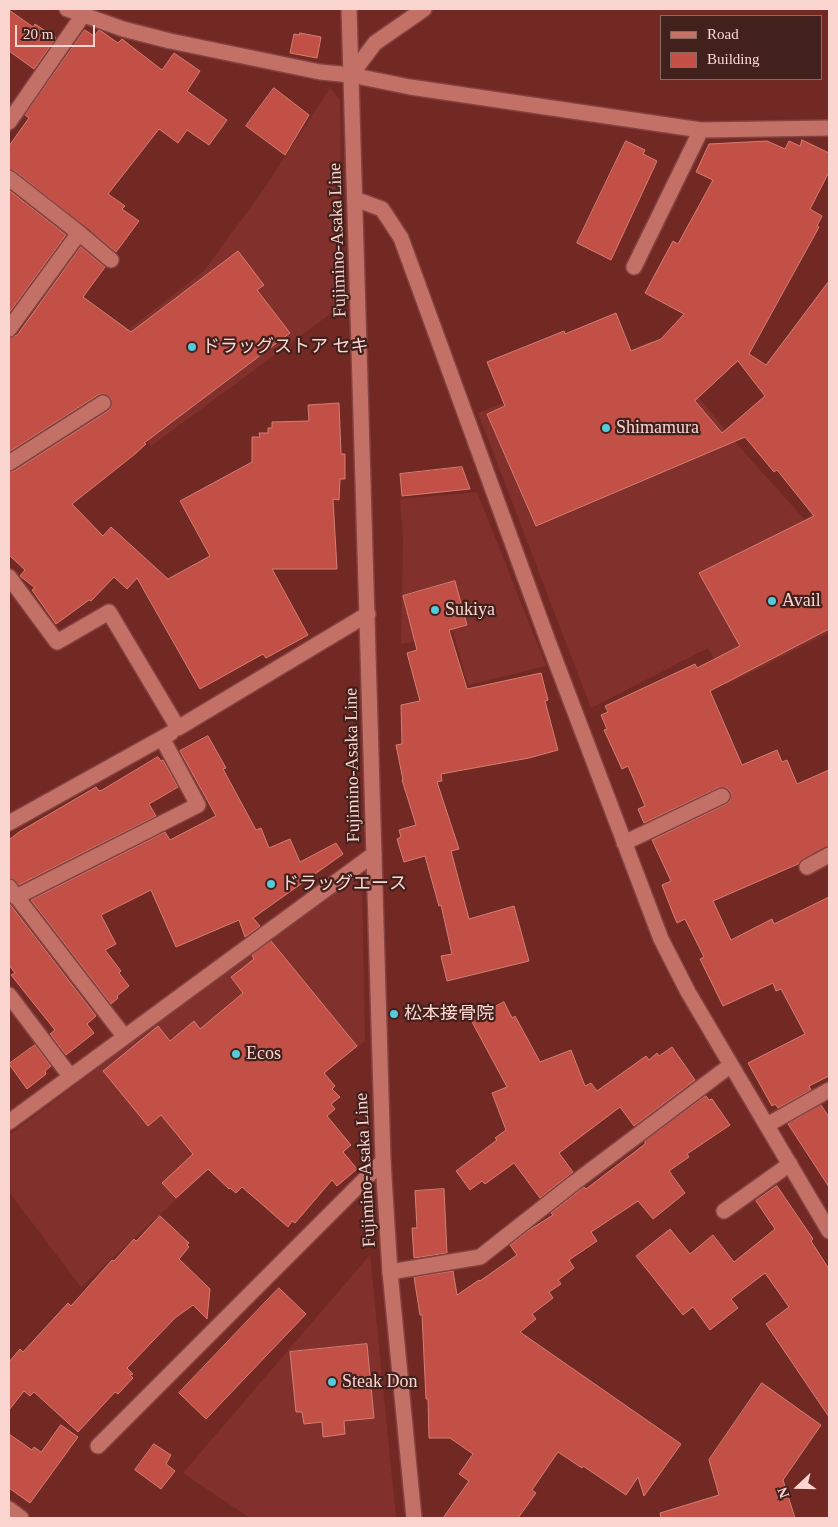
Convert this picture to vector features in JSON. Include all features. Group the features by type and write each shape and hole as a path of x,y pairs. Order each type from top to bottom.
{"street":[{"path":"67,9 123,29 170,41 320,72 351,75 410,87 701,130 829,128"},
{"name":"Fujimino-Asaka Line","path":"349,9 383,1161 390,1272 414,1518"},
{"path":"351,75 375,43 424,9"},
{"path":"9,122 83,15"},
{"path":"634,267 701,130"},
{"path":"9,178 111,260"},
{"path":"355,199 382,209 401,238 523,574 661,939 688,992 829,1231"},
{"path":"9,329 79,233"},
{"path":"9,463 102,403"},
{"path":"9,577 57,642 109,612 178,728"},
{"path":"9,823 162,738 368,614"},
{"path":"124,1036 12,892 198,804 162,738"},
{"path":"624,844 722,796"},
{"path":"9,1122 374,854"},
{"path":"807,867 829,855"},
{"path":"9,995 70,1076"},
{"path":"390,1272 480,1257 574,1183 731,1065"},
{"path":"767,1125 829,1090"},
{"path":"98,1446 383,1161"},
{"path":"724,1211 790,1164"},
{"path":"9,1509 21,1518"}],"shaded area":[{"path":"330,88 340,100 341,306 151,446 84,364 204,271 264,189"},
{"path":"652,341 743,451 805,520 829,499 829,633 726,685 708,648 591,708 478,413"},
{"path":"477,492 546,666 468,685 453,631 401,644 403,541 400,499"},
{"path":"349,880 362,887 365,1041 206,1172 81,1287 9,1192 9,1135"},
{"path":"370,1255 396,1518 250,1518 183,1473"}],"building":[{"path":"9,10 33,27 35,24 56,38 34,69 9,51"},
{"path":"85,30 94,36 99,30 118,43 122,39 162,70 174,53 200,71 187,91 227,120 209,145 187,130 178,143 159,129 108,194 125,206 122,209 139,221 116,252 15,171 9,169 9,146 29,118 25,115"},
{"path":"300,33 321,37 317,58 290,53 294,34 299,35"},
{"path":"274,88 309,115 285,155 246,126"},
{"path":"802,140 829,153 829,172 810,209 822,216 817,226 819,227 749,354 766,365 829,281 829,629 710,691 742,765 777,750 782,762 787,760 797,784 829,770 829,846 803,859 798,864 713,901 731,940 772,919 774,924 829,897 829,1076 809,1086 811,1090 778,1108 775,1104 772,1106 748,1063 805,1034 781,989 776,991 773,983 723,1006 700,959 704,957 685,919 677,923 662,885 671,881 652,840 726,804 730,801 731,792 727,788 718,788 644,823 638,809 645,806 628,766 622,769 604,730 607,729 601,715 608,712 605,706 695,664 697,668 740,646 699,573 814,516 777,470 774,472 745,437 536,526 487,414 505,406 487,362 564,331 565,334 616,313 631,351 661,339 684,314 645,293 673,241 678,244 713,180 696,172 709,144 767,141 785,149 789,141 800,146","holes":["738,361 765,396 722,433 695,401"]},
{"path":"626,141 645,150 643,154 657,161 611,260 577,243"},
{"path":"9,190 66,235 9,313"},
{"path":"81,247 105,267 83,297 131,332 238,251 264,285 257,290 290,333 144,443 146,444 135,454 72,504 103,536 111,527 168,579 210,556 180,501 252,462 252,437 260,437 259,433 268,433 268,428 272,428 272,422 309,421 308,405 339,403 341,454 345,454 345,479 340,479 339,500 333,499 337,569 272,569 308,635 266,658 263,654 200,689 137,578 127,589 114,577 91,601 89,600 56,624 32,590 35,588 20,576 25,570 9,555 9,472 14,471 108,411 111,407 111,398 103,394 98,395 9,452 9,338 17,335"},
{"path":"462,467 470,489 402,496 400,474"},
{"path":"455,581 467,625 449,630 467,689 541,673 548,700 545,701 558,750 529,758 441,774 442,781 437,782 459,849 451,851 469,919 514,906 529,961 447,981 441,956 452,954 441,905 439,906 425,856 404,862 397,839 401,837 399,830 416,825 402,780 396,745 402,744 401,705 420,701 407,653 417,650 403,596"},
{"path":"208,736 226,768 223,769 256,830 261,828 269,848 290,839 300,862 336,843 343,854 253,918 260,926 245,937 239,920 176,947 151,890 101,915 116,944 105,950 121,971 119,973 129,986 111,1004 31,900 165,832 170,840 216,816 180,751"},
{"path":"158,757 161,761 163,760 178,787 149,804 156,816 19,885 9,878 9,840 19,832 96,787 99,791 102,790"},
{"path":"9,903 96,1016 87,1024 94,1033 66,1055 50,1034 55,1030 11,975 15,973 9,965"},
{"name":"Ecos","path":"271,941 357,1046 324,1073 335,1086 332,1089 340,1097 331,1104 335,1109 327,1116 351,1145 343,1152 357,1169 337,1186 332,1180 295,1223 292,1221 288,1227 242,1187 236,1193 229,1189 208,1169 176,1198 162,1183 193,1154 161,1115 148,1126 103,1071 158,1026 170,1041 194,1021 200,1029 243,993 231,977 254,959 252,955"},
{"path":"504,1002 512,1018 515,1016 540,1062 571,1050 585,1086 591,1083 597,1091 646,1056 649,1060 657,1053 659,1056 672,1047 695,1080 634,1126 620,1107 559,1153 573,1172 540,1198 514,1163 485,1184 482,1181 470,1190 456,1171 497,1140 495,1138 506,1130 492,1093 507,1087 471,1020"},
{"path":"35,1045 51,1066 45,1071 46,1074 27,1089 9,1064"},
{"path":"706,1096 709,1100 712,1099 730,1125 687,1154 689,1157 669,1171 685,1193 653,1219 638,1201 591,1232 597,1241 569,1260 574,1268 558,1280 561,1284 549,1292 553,1298 532,1314 536,1319 520,1332 681,1444 644,1496 638,1477 626,1495 583,1466 582,1468 558,1452 532,1490 536,1493 518,1518 443,1518 469,1481 459,1474 473,1454 450,1438 429,1438 422,1315 420,1315 414,1277 453,1271 457,1295 480,1281 517,1255 510,1245 526,1232 553,1215 551,1213 580,1190 584,1187 586,1189 645,1144 645,1141"},
{"path":"821,1105 829,1117 829,1187 788,1124"},
{"path":"777,1186 813,1239 811,1241 829,1269 829,1417 766,1324 789,1307 765,1273 731,1299 738,1308 710,1330 693,1307 683,1315 636,1256 670,1229 690,1254 713,1235 734,1262 775,1229 756,1201"},
{"path":"444,1189 447,1253 414,1258 412,1228 417,1228 415,1191"},
{"path":"160,1216 189,1243 187,1245 189,1247 179,1259 210,1289 207,1319 193,1305 175,1318 127,1368 133,1374 130,1375 133,1378 118,1394 115,1392 78,1432 34,1392 30,1396 24,1391 9,1410 9,1362 20,1349 23,1352 68,1303 71,1306 112,1260 114,1261 134,1239 136,1241"},
{"path":"279,1288 306,1314 206,1419 179,1393"},
{"name":"Steak Don","path":"367,1344 374,1418 344,1421 345,1434 323,1437 322,1422 304,1424 302,1412 296,1412 290,1352"},
{"path":"762,1383 821,1425 783,1480 795,1518 661,1518 660,1513 719,1495 709,1460"},
{"path":"61,1425 78,1437 30,1503 9,1488 9,1434 32,1450 34,1447 41,1452"},
{"path":"154,1444 171,1455 166,1464 175,1471 161,1489 135,1470"}],"place":[{"name":"ドラッグストア セキ","path":"192,347"},
{"name":"Shimamura","path":"606,428"},
{"name":"Avail","path":"772,601"},
{"name":"Sukiya","path":"435,610"},
{"name":"ドラッグエース","path":"271,884"},
{"name":"松本接骨院","path":"394,1014"},
{"name":"Ecos","path":"236,1054"},
{"name":"Steak Don","path":"332,1382"}]}
